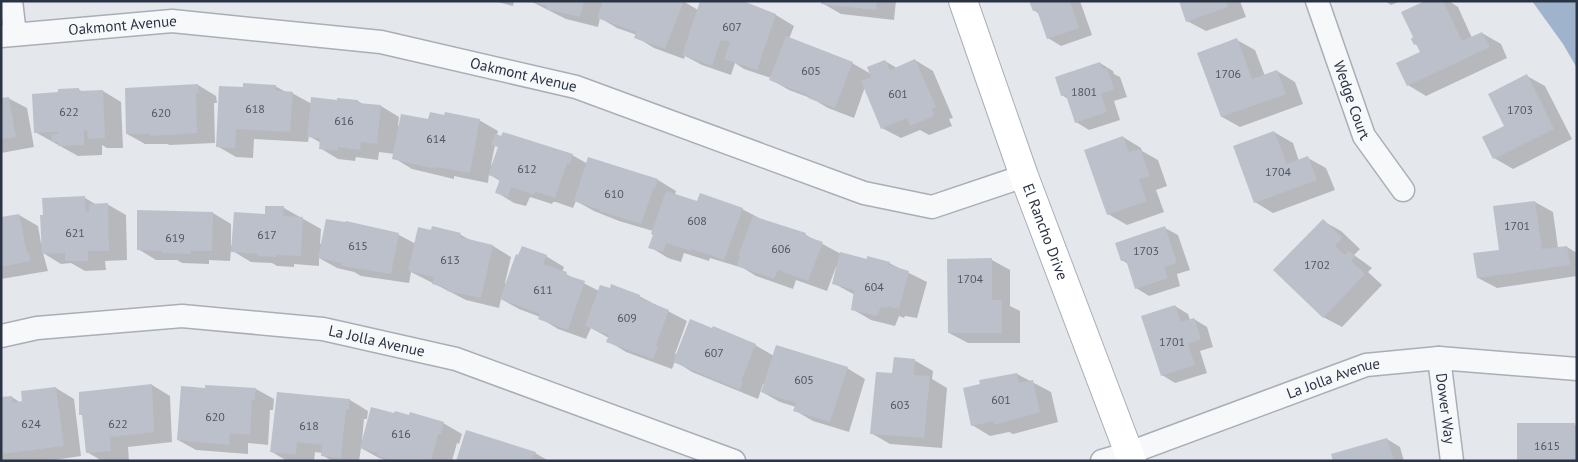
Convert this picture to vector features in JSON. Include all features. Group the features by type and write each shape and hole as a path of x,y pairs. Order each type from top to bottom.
{"street":[{"path":"8,35 11,1"},
{"name":"El Rancho Drive","path":"963,1 1024,176 1130,457"},
{"name":"Wedge Court","path":"1317,1 1364,136 1403,190"},
{"name":"Oakmont Avenue","path":"8,35 172,21 381,42 576,86 864,193 932,207 1024,176"},
{"name":"La Jolla Avenue","path":"1,336 37,328 182,316 323,329 456,359 734,461"},
{"name":"La Jolla Avenue","path":"1102,461 1130,457 1366,366 1439,358 1577,369"},
{"name":"Dower Way","path":"1439,358 1452,461"}],"water":[{"path":"1532,1 1577,1 1577,68 1563,44"}],"building":[{"path":"529,1 584,1 580,17 546,9 547,6"},
{"path":"603,1 684,1 665,49 634,38 636,32 597,18"},
{"path":"700,1 743,1 776,14 757,70 724,59 730,42 721,40 712,66 682,55"},
{"path":"821,1 877,1 876,10 821,4"},
{"path":"1029,1 1070,1 1079,28 1047,39 1037,10 1033,11"},
{"path":"1179,1 1226,1 1228,7 1186,22"},
{"path":"1425,1 1443,1 1462,41 1482,32 1490,47 1407,86 1396,63 1420,52 1411,39 1413,37 1401,12"},
{"path":"786,36 853,62 835,108 769,80"},
{"path":"1237,38 1252,79 1277,70 1286,94 1221,117 1197,53"},
{"path":"915,59 936,107 932,109 934,116 910,126 907,118 881,129 861,81 871,77 867,67 885,60 890,70"},
{"path":"1100,62 1103,69 1107,68 1114,89 1101,94 1107,112 1075,123 1066,95 1061,96 1055,77"},
{"path":"1527,74 1554,129 1493,159 1482,137 1504,126 1488,94"},
{"path":"243,83 276,85 275,90 293,92 290,132 236,129 235,148 216,147 219,86 243,87"},
{"path":"198,84 199,93 196,93 197,133 151,136 150,134 126,134 125,88"},
{"path":"79,88 79,91 103,90 105,138 88,139 87,130 84,131 84,145 58,146 58,142 52,142 51,134 58,134 58,132 34,133 32,94 58,92 58,89"},
{"path":"9,97 16,137 1,139 1,98"},
{"path":"311,97 358,100 358,103 381,105 377,144 361,142 360,150 338,147 337,151 319,149 320,138 307,137"},
{"path":"430,112 444,115 445,112 480,119 470,173 436,167 435,169 392,159 401,114 428,119"},
{"path":"1274,131 1287,164 1308,156 1317,180 1254,203 1233,146"},
{"path":"503,132 573,154 570,164 567,163 555,198 537,192 534,195 511,187 508,197 495,193 500,179 488,175 498,147 491,145 495,134 501,136"},
{"path":"1123,136 1129,152 1140,149 1150,176 1139,179 1147,201 1107,215 1084,150"},
{"path":"588,157 658,179 641,224 574,201"},
{"path":"666,191 697,201 700,193 743,208 724,260 692,249 691,251 666,243 663,252 648,248"},
{"path":"85,196 86,212 89,212 89,204 108,203 109,251 88,251 88,261 65,261 65,253 42,254 40,215 43,215 42,198"},
{"path":"1535,201 1542,249 1567,246 1570,265 1477,278 1473,253 1499,250 1493,206"},
{"path":"265,206 284,206 283,216 303,217 301,256 258,256 258,254 231,252 234,212 265,214"},
{"path":"137,210 213,212 212,251 191,251 191,254 137,250"},
{"path":"19,214 30,261 1,267 1,217"},
{"path":"753,216 806,233 805,236 823,242 808,281 778,270 774,279 737,266 740,256 738,256"},
{"path":"326,219 346,221 399,233 391,274 342,266 342,263 318,258"},
{"path":"1323,219 1342,238 1335,246 1345,255 1349,251 1355,256 1351,261 1365,274 1323,318 1273,270"},
{"path":"432,226 461,233 460,237 493,245 481,298 447,291 447,288 432,284 434,277 408,271 418,227 431,230"},
{"path":"1165,226 1177,263 1164,267 1168,278 1135,289 1126,260 1121,261 1115,243"},
{"path":"522,246 547,255 543,264 567,272 566,275 585,281 568,330 538,319 540,314 500,299 516,254 518,255"},
{"path":"840,252 867,259 867,256 890,262 889,265 909,271 899,309 887,306 886,308 881,307 877,316 851,310 854,290 832,284"},
{"path":"992,258 992,300 1002,300 1002,333 948,333 947,259"},
{"path":"611,284 640,295 639,298 669,310 653,359 606,342 609,335 585,326 600,285 610,288"},
{"path":"1175,305 1181,322 1194,318 1201,339 1188,344 1195,365 1161,376 1141,316"},
{"path":"690,319 712,328 713,326 756,344 741,381 743,381 740,390 673,362"},
{"path":"776,345 848,367 830,422 793,411 796,403 761,392"},
{"path":"894,357 915,359 914,375 930,376 924,438 870,434 876,372 892,373"},
{"path":"1017,373 1019,383 1033,380 1040,412 994,425 994,421 971,426 963,388 980,384 979,380"},
{"path":"152,384 154,432 110,437 111,451 86,453 82,415 79,415 79,392"},
{"path":"205,385 256,388 255,400 252,400 250,435 230,433 229,445 177,440 181,386 205,388"},
{"path":"56,387 64,446 1,454 1,397 12,396 13,403 22,401 21,391"},
{"path":"277,392 350,399 349,410 346,409 341,458 321,456 322,445 297,442 296,455 270,452"},
{"path":"371,407 409,415 410,412 444,422 441,434 438,434 431,461 404,461 398,459 398,461 395,461 378,456 378,453 360,448"},
{"path":"1517,423 1575,423 1577,457 1575,457 1575,461 1517,461"},
{"path":"466,430 536,452 535,455 533,455 530,461 456,461"},
{"path":"1387,438 1394,461 1333,461 1331,454"}]}
